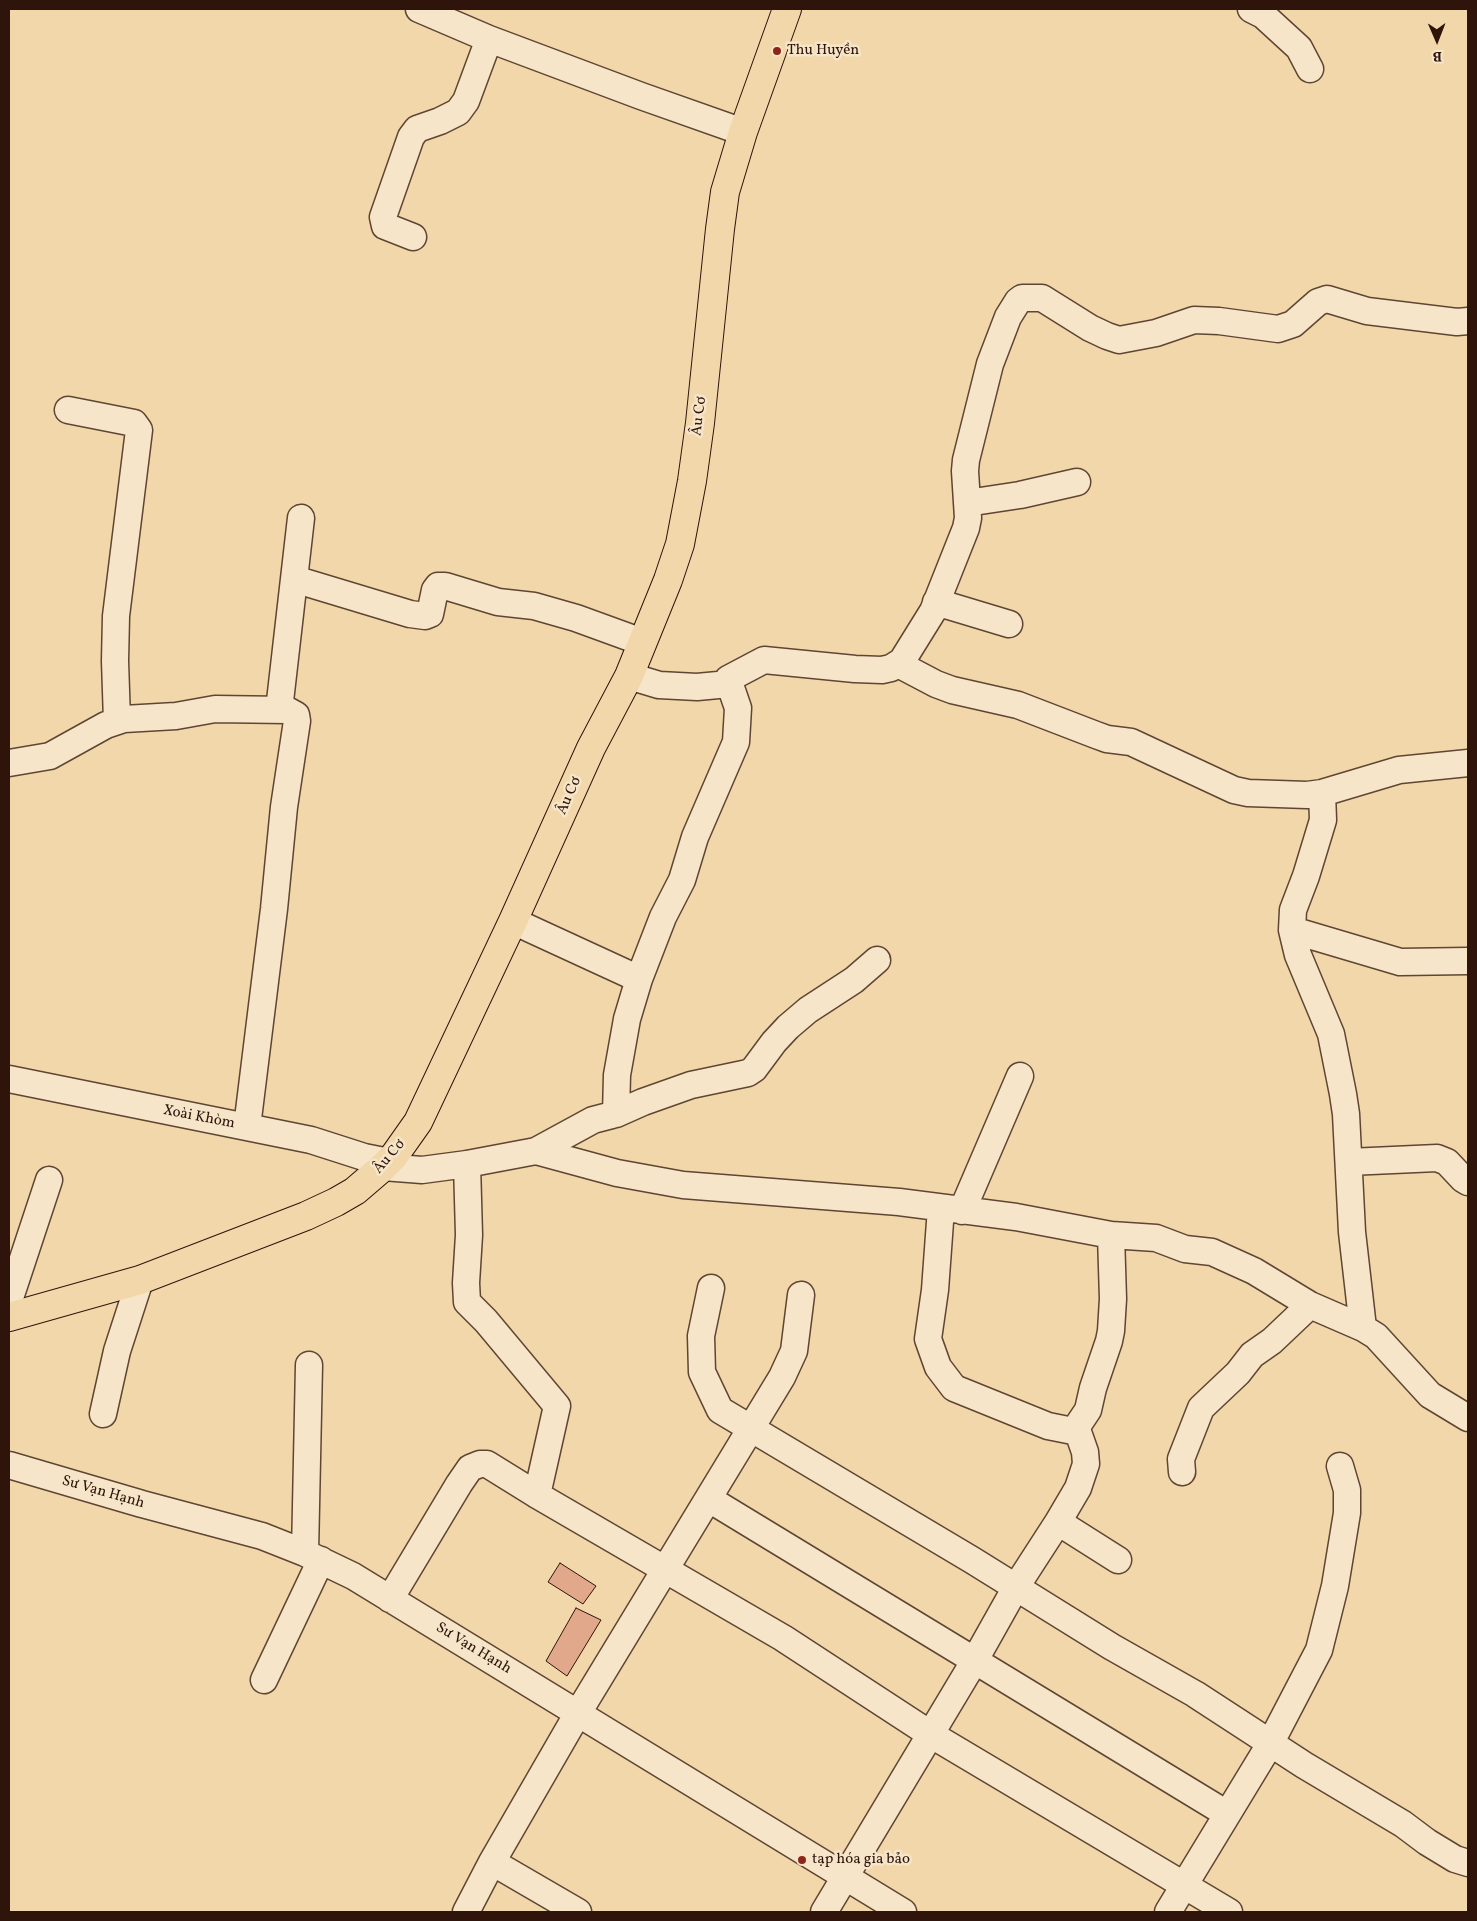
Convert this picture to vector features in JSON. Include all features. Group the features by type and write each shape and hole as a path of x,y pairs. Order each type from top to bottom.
{"main road":[{"name":"Âu Cơ","path":"9,1317 140,1280 328,1205 355,1190 386,1164 418,1122 513,921 591,748 629,676 668,580 685,524 700,423 722,211 730,174 743,132 787,9"}],"street":[{"path":"420,9 489,39 743,132"},
{"path":"1251,9 1263,15 1299,48 1310,69"},
{"path":"413,237 385,226 383,217 411,137 417,129 458,112 466,100 489,39"},
{"path":"616,1114 615,1094 617,1075 628,1019 639,978 663,917 682,880 695,837 736,742 738,708 728,679 730,676 764,660 882,670 898,664 912,646 936,602 966,528 968,518 966,460 988,372 1008,317 1022,298 1042,298 1090,328 1119,340 1156,333 1194,320 1219,321 1278,329 1293,324 1318,302 1327,299 1367,311 1458,322 1468,321"},
{"path":"68,410 134,423 139,430 116,616 117,721"},
{"path":"967,503 1020,495 1077,482"},
{"path":"279,710 301,518"},
{"path":"294,579 410,614 425,616 430,614 435,590 438,586 446,586 498,602 534,606 576,618 642,642"},
{"path":"936,602 1009,624"},
{"path":"898,664 936,684 952,690 1018,705 1107,739 1131,742 1234,790 1248,793 1289,796 1322,793 1399,770 1468,762"},
{"path":"629,676 659,685 698,687 729,684"},
{"path":"9,763 50,756 106,725 117,721 176,716 215,709 279,710 292,712 296,715 297,722 284,807 274,909 247,1127"},
{"path":"1322,793 1323,820 1306,876 1293,910 1292,930 1298,955 1331,1034 1346,1114 1352,1232 1363,1328"},
{"path":"513,921 639,978"},
{"path":"1292,930 1400,962 1468,961"},
{"path":"536,1151 593,1120 616,1114 642,1102 691,1085 748,1073 754,1069 788,1027 808,1010 854,980 877,960"},
{"path":"1020,1076 952,1209 935,1290 928,1339 938,1367 954,1388 1048,1426 1078,1432"},
{"name":"Xoài Khòm","path":"9,1079 320,1142 386,1164 422,1170 536,1151"},
{"path":"536,1151 617,1173 683,1185 848,1197 952,1209 1111,1235 1156,1238 1185,1249 1219,1254 1261,1275 1310,1305 1363,1328 1376,1336 1430,1394 1468,1418"},
{"path":"1349,1162 1437,1158 1447,1162 1468,1182"},
{"path":"467,1164 470,1235 466,1283 467,1302 486,1321 557,1406 537,1495"},
{"path":"9,1301 49,1180"},
{"path":"824,1912 975,1660 1016,1587 1078,1488 1085,1470 1086,1452 1078,1432 1078,1425 1088,1410 1093,1388 1109,1341 1112,1299 1111,1235"},
{"path":"103,1414 117,1351 140,1280"},
{"path":"712,1288 700,1336 702,1372 720,1410 1016,1587 1112,1647 1195,1694 1270,1744 1396,1820 1455,1859 1468,1863"},
{"path":"466,1912 492,1862 578,1713 667,1570 782,1377 794,1351 801,1295"},
{"path":"1182,1472 1181,1459 1201,1408 1238,1372 1252,1355 1272,1341 1310,1305"},
{"path":"264,1680 313,1556 309,1365"},
{"path":"390,1599 470,1468 480,1464 487,1464 783,1638 930,1734 1228,1912"},
{"name":"Sư Vạn Hạnh","path":"9,1465 88,1489 262,1536 313,1556 353,1576 903,1912"},
{"path":"1168,1912 1270,1744 1312,1665 1324,1632 1347,1514 1347,1490 1340,1466"},
{"path":"709,1499 1227,1814"},
{"path":"1058,1522 1118,1560"},
{"path":"492,1862 578,1912"}],"building":[{"path":"560,1563 596,1586 583,1604 548,1582"},
{"path":"576,1608 601,1620 567,1676 546,1661"}],"place":[{"name":"Thu Huyền","path":"777,51"},
{"name":"tạp hóa gia bảo","path":"802,1860"}]}
